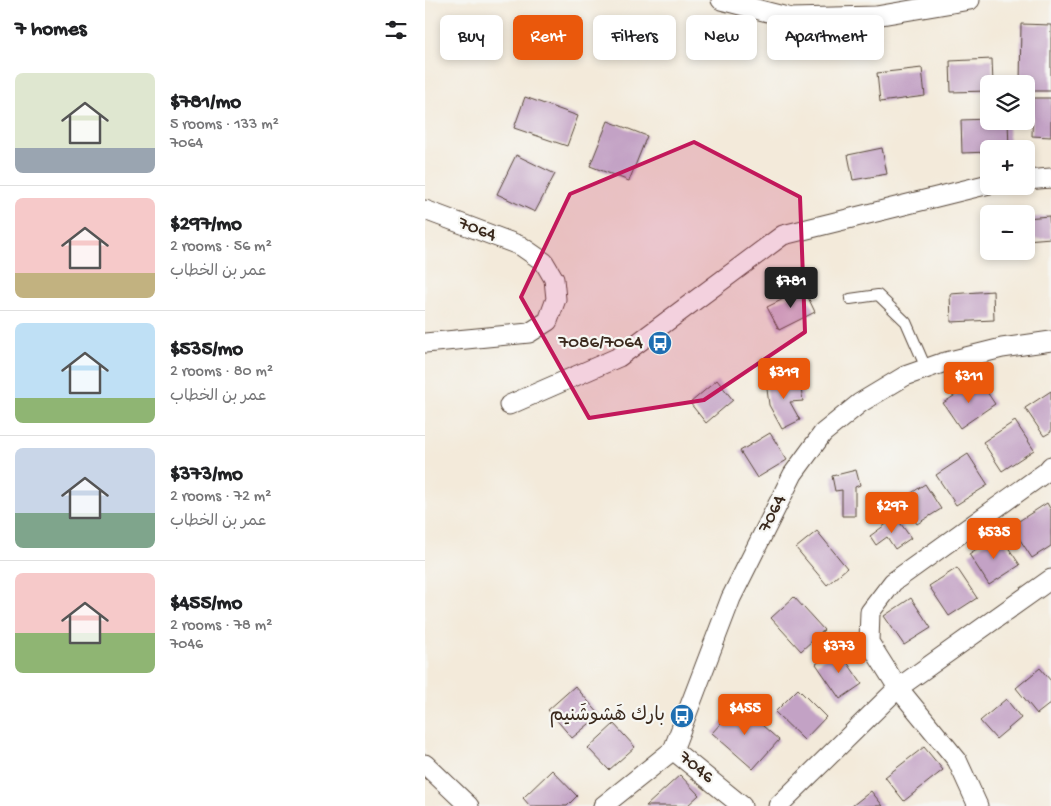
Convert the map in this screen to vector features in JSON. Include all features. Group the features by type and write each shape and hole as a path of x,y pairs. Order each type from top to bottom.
{"street":[{"path":"721,0 791,18 876,16 970,0"},
{"path":"1035,179 1051,178"},
{"path":"509,405 619,357 783,235 980,186"},
{"name":"7064","path":"425,210 521,246 544,262 554,279 555,300 548,321 529,333 425,343"},
{"name":"7064","path":"673,750 731,598 793,474 823,433 860,403 905,376 926,368 1002,348 1051,341"},
{"path":"978,806 957,760 898,688 869,642 871,612 893,582 1046,472 1051,466"},
{"path":"778,806 898,688 1051,579"},
{"path":"603,806 673,750"},
{"name":"7046","path":"673,750 742,806"},
{"path":"425,764 469,806"}],"lane":[{"path":"850,299 877,295 906,322 926,368"}],"highlighted area":[{"path":"694,142 800,197 805,332 704,400 589,418 521,297 570,194"}],"building":[{"path":"1021,24 1051,25 1051,91 1035,91 1035,75 1020,75"},
{"path":"992,59 993,75 980,75 980,91 951,92 950,61"},
{"path":"922,68 925,96 880,102 877,73"},
{"path":"525,97 578,116 567,146 514,128"},
{"path":"1035,98 1051,98 1051,137 1032,136 1032,130 1035,130"},
{"path":"980,119 980,130 1008,130 1009,140 980,140 980,152 962,153 961,120"},
{"path":"608,121 647,136 629,181 590,166"},
{"path":"882,148 887,174 853,180 848,155"},
{"path":"516,155 555,174 535,212 497,194"},
{"path":"1049,216 1051,238 1035,239 1035,217"},
{"path":"804,289 815,312 779,330 767,307"},
{"path":"993,291 994,320 951,322 950,294"},
{"path":"799,377 803,401 790,402 800,420 782,429 769,405 766,381"},
{"path":"717,380 733,400 706,423 690,403"},
{"path":"979,380 995,404 960,428 943,403"},
{"path":"1051,391 1051,432 1044,436 1025,408"},
{"path":"1015,421 1034,450 1002,471 983,442"},
{"path":"770,433 787,460 757,478 740,451"},
{"path":"968,454 988,485 956,505 936,475"},
{"path":"856,470 860,485 855,487 855,516 842,516 842,490 835,491 832,476"},
{"path":"925,484 941,509 917,524 901,500"},
{"path":"1047,503 1051,510 1051,546 1032,558 1011,526"},
{"path":"896,517 911,538 895,549 887,537 876,545 870,536"},
{"path":"817,531 847,568 827,585 796,548"},
{"path":"999,534 1020,565 989,585 969,554"},
{"path":"957,568 977,598 949,616 929,586"},
{"path":"794,597 824,630 801,651 771,618"},
{"path":"911,598 931,628 904,645 884,616"},
{"path":"838,649 862,684 840,699 816,664"},
{"path":"1040,668 1051,681 1051,703 1037,714 1016,688"},
{"path":"575,686 600,715 572,738 548,710"},
{"path":"798,689 826,717 804,740 775,712"},
{"path":"1006,699 1021,718 996,739 980,721"},
{"path":"738,704 779,740 753,769 712,733"},
{"path":"614,724 635,747 609,770 588,748"},
{"path":"924,747 943,770 904,801 885,777"},
{"path":"552,770 577,796 567,806 530,806 523,798"},
{"path":"680,775 699,795 687,806 646,806"},
{"path":"871,791 883,806 852,806"}],"place":[{"name":"7086/7064","path":"660,343"},
{"name":"بارك هَشوشَنيم","path":"682,716"}]}
